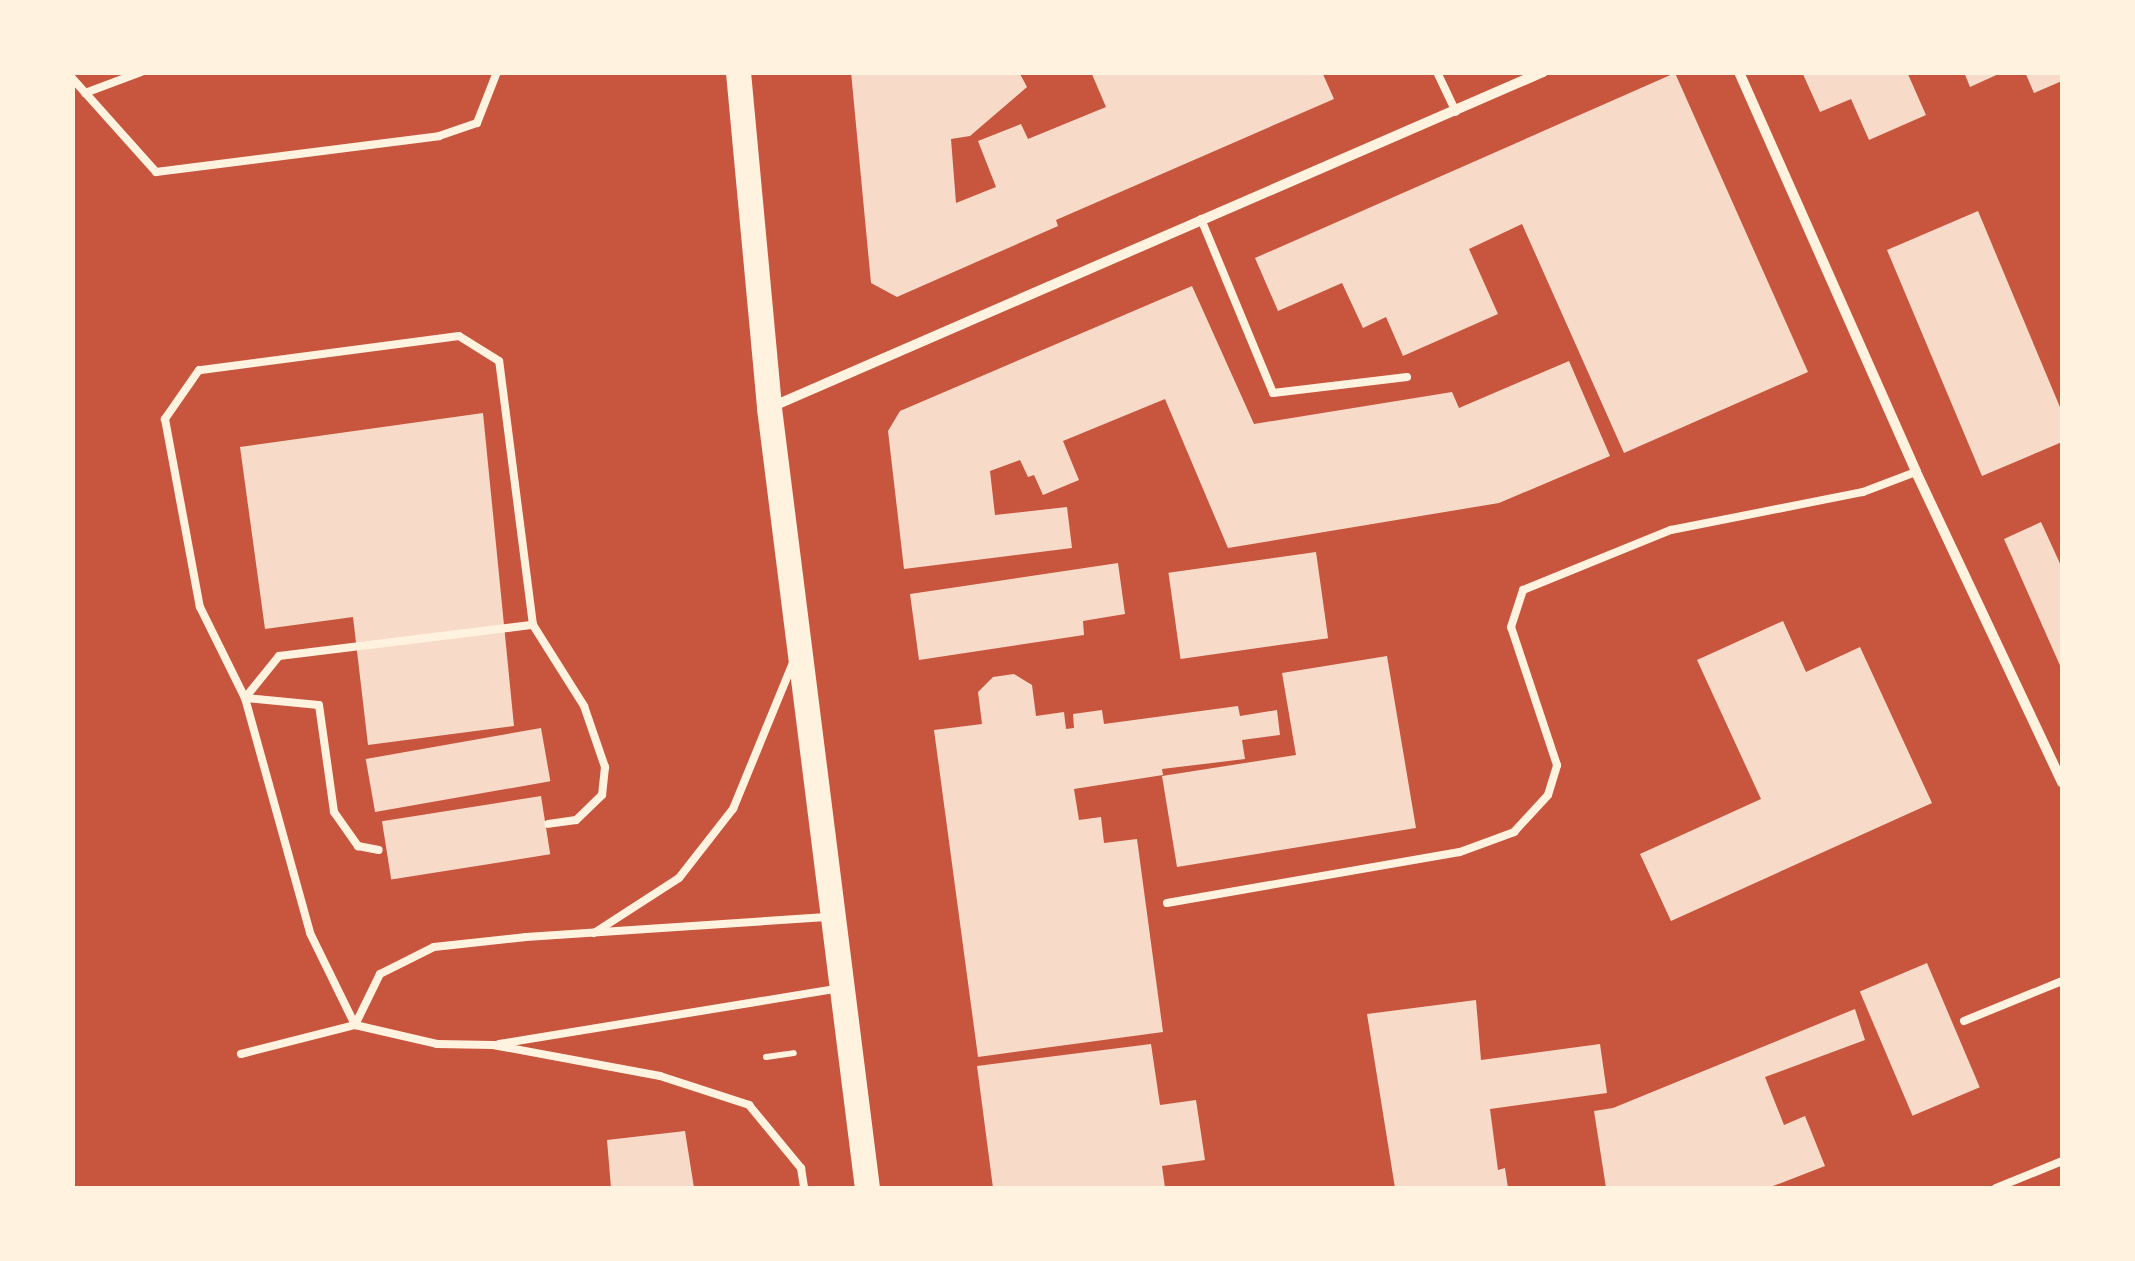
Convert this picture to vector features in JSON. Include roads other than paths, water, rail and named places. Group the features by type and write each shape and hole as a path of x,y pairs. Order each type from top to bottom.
{"main road":[{"path":"738,72 769,408 867,1188"}],"street":[{"path":"769,408 1543,72"},
{"path":"1740,72 1916,472 2062,776"}],"lane":[{"path":"86,93 141,72"},
{"path":"72,78 156,172 439,136 477,123 498,72"},
{"path":"1438,72 1456,112"},
{"path":"1201,219 1272,393 1407,377"},
{"path":"355,1025 310,932 245,698 200,607 165,418 199,370 459,336 499,361 533,625 584,706 604,767 602,795 576,820 548,824"},
{"path":"1167,903 1460,852 1514,832 1548,795 1557,765 1511,628 1523,590 1671,530 1863,492 1916,472"},
{"path":"245,698 280,656 533,625"},
{"path":"590,935 679,878 733,810 798,650"},
{"path":"245,698 319,705 334,812 358,846 378,850"},
{"path":"355,1025 380,974 434,947 831,916"},
{"path":"1964,1021 2062,981"},
{"path":"493,1045 840,989"},
{"path":"241,1054 355,1025 437,1044 493,1045 660,1076 750,1105 801,1168 804,1188"},
{"path":"1996,1188 2062,1161"}]}
